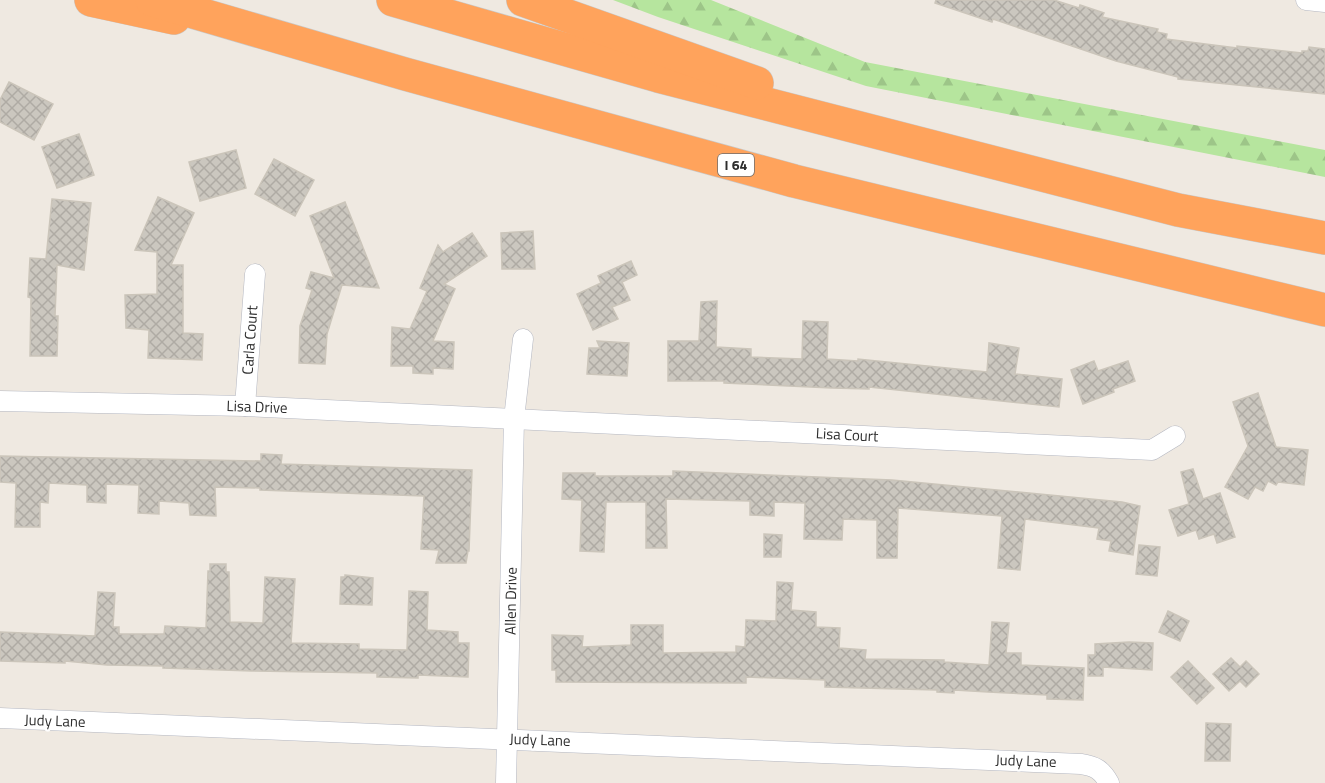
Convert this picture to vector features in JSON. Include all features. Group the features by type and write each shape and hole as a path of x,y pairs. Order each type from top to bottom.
{"highway":[{"path":"91,0 318,49"},
{"name":"I 64","path":"152,0 318,49 795,182 1325,310"},
{"path":"393,0 658,76 1178,210 1325,238"},
{"path":"523,0 717,68 910,141"}],"street":[{"path":"1306,0 1325,2"},
{"name":"Carla Court","path":"245,406 255,274"},
{"name":"Allen Drive","path":"507,783 514,419 523,339"},
{"name":"Lisa Drive","path":"0,401 245,406 514,419"},
{"name":"Lisa Court","path":"514,419 1152,450 1175,436"},
{"name":"Judy Lane","path":"0,718 1081,764 1093,766 1103,772 1109,783"}],"green space":[{"path":"613,0 711,0 865,62 1325,150 1325,177 866,86"}],"building":[{"path":"936,0 1054,0 1104,13 1102,17 1158,29 1157,32 1167,34 1166,39 1302,53 1302,51 1308,51 1309,47 1325,49 1325,94 1178,79 1178,77 1116,61 993,19 992,22 935,3"},
{"path":"9,82 53,104 34,140 0,122 0,100"},
{"path":"79,134 94,175 57,188 42,147"},
{"path":"236,150 246,188 200,201 189,162"},
{"path":"274,159 314,180 295,216 255,194"},
{"path":"158,197 194,213 171,265 183,265 183,333 203,334 202,360 148,358 149,330 126,328 125,295 157,294 157,252 135,250"},
{"path":"52,199 91,203 84,270 57,265 55,316 58,316 57,356 30,356 31,298 28,297 30,258 46,259"},
{"path":"345,202 379,288 342,285 327,334 325,364 299,363 300,326 312,290 306,288 311,272 334,278 310,216"},
{"path":"533,231 535,269 502,269 501,233"},
{"path":"472,233 487,256 444,284 455,289 433,341 454,342 453,369 433,368 433,374 413,373 413,366 391,366 392,327 410,329 427,291 420,288 438,245 443,252"},
{"path":"631,261 637,275 622,282 630,300 612,307 618,319 593,330 577,294 601,283 598,276"},
{"path":"717,301 716,347 751,349 751,357 802,359 803,321 828,322 827,359 858,361 858,359 987,372 989,343 1019,348 1015,374 1062,379 1059,407 869,387 869,389 832,388 724,383 724,381 668,381 668,341 699,341 701,302"},
{"path":"597,341 629,343 627,376 587,374 589,348 600,348"},
{"path":"1094,361 1098,371 1128,361 1135,381 1083,404 1071,370"},
{"path":"1258,393 1276,447 1308,450 1304,485 1278,482 1276,485 1268,481 1263,491 1255,487 1248,499 1225,487 1248,446 1233,402"},
{"path":"261,454 282,455 281,464 472,470 469,551 466,563 436,563 439,550 421,549 424,496 215,487 216,516 190,515 189,503 159,501 159,514 138,513 139,485 106,484 106,503 87,502 87,485 49,483 48,503 40,502 40,527 15,527 16,483 0,482 0,456 261,461"},
{"path":"1193,469 1203,499 1220,493 1235,537 1217,543 1214,534 1199,539 1196,530 1178,536 1169,510 1189,504 1181,472"},
{"path":"673,471 892,480 1122,502 1140,506 1133,555 1109,551 1111,541 1097,539 1099,528 1025,519 1020,570 998,568 1002,516 898,508 897,558 877,558 877,520 843,519 842,540 804,539 805,503 774,502 774,516 750,515 750,501 666,499 667,548 646,548 646,502 606,502 604,552 580,551 582,500 562,499 563,473 595,473 595,476 673,476"},
{"path":"764,534 782,535 781,557 764,557"},
{"path":"1139,545 1160,547 1157,576 1136,574"},
{"path":"210,564 226,564 226,572 229,572 230,622 263,623 265,577 295,579 291,643 359,644 359,649 407,650 409,591 428,592 427,630 458,632 458,643 469,643 468,677 418,675 418,678 377,677 377,673 163,668 163,666 107,665 65,661 65,663 0,661 0,632 95,636 98,592 115,593 113,627 119,627 119,634 164,634 165,626 206,628"},
{"path":"345,575 373,578 372,605 340,604 341,577"},
{"path":"777,582 793,583 791,610 816,612 816,627 840,628 839,648 866,650 865,659 944,660 944,662 989,665 992,622 1009,623 1006,653 1021,653 1021,665 1084,668 1083,700 1047,699 1047,695 954,690 954,693 937,692 937,690 825,687 825,680 746,677 746,683 556,682 556,670 552,670 552,635 583,636 582,647 631,645 631,625 663,625 663,653 736,652 736,646 745,647 746,620 776,621"},
{"path":"1168,611 1189,621 1180,641 1159,632"},
{"path":"1153,643 1152,670 1103,667 1103,676 1088,676 1088,655 1095,655 1095,644"},
{"path":"1231,658 1240,667 1246,661 1259,674 1246,687 1240,681 1229,691 1213,674"},
{"path":"1188,661 1214,688 1197,704 1171,677"},
{"path":"1206,723 1231,724 1230,761 1205,761"}]}
